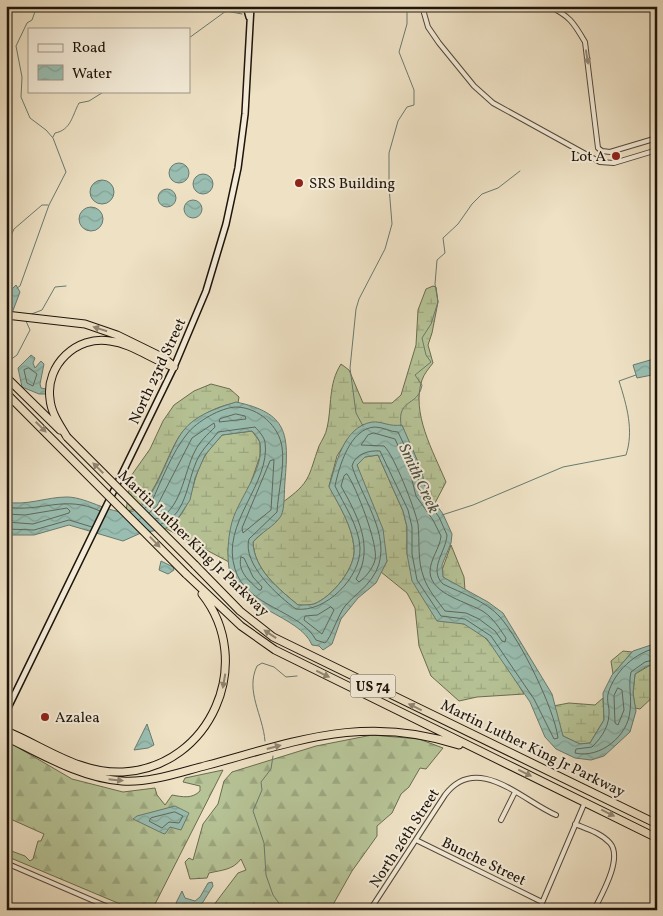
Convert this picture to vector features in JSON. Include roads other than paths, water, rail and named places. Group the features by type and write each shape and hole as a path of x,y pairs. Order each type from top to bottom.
{"highway":[{"path":"6,315 74,322 108,331 164,358 174,367"},
{"path":"67,437 51,407 50,388 52,376 61,359 75,347 90,341 108,340 131,347 174,367"},
{"name":"Martin Luther King Jr Parkway","path":"6,377 240,610 273,637 657,824"},
{"name":"Martin Luther King Jr Parkway","path":"6,393 186,574 241,626 275,650 657,838"},
{"path":"6,731 66,760 94,770 109,772 150,768 171,758 192,742 209,721 219,702 224,681 226,655 218,619 206,599 186,574"},
{"path":"6,737 78,771 123,781 157,778 315,736 354,730 387,730 415,734 486,754"}],"main road":[{"name":"North 23rd Street","path":"246,6 249,16"},
{"name":"North 23rd Street","path":"6,712 174,367 206,291 231,204 245,114 251,6"}],"street":[{"path":"422,6 424,16 434,35 474,86 504,110 600,162 614,163 657,150"},
{"path":"548,6 566,14 585,42 598,148 602,152 610,152 657,138"},
{"name":"North 26th Street","path":"370,910 449,790 462,780 486,778 556,814"},
{"path":"501,820 515,792"},
{"path":"539,910 584,802"},
{"path":"575,824 600,835 611,844 614,855 614,863 594,910"},
{"name":"Bunche Street","path":"416,840 542,902"},
{"path":"6,863 115,910"}],"water":[{"path":"179,163 186,166 189,173 186,180 179,183 172,180 169,173 172,166"},
{"path":"203,174 210,177 213,184 210,191 203,194 196,191 193,184 196,177"},
{"path":"102,180 111,183 114,192 111,201 102,204 93,201 90,192 93,183"},
{"path":"167,189 173,192 176,198 173,204 167,207 161,204 158,198 161,192"},
{"path":"193,200 199,203 202,209 199,215 193,218 187,215 184,209 187,203"},
{"path":"91,207 99,211 103,219 99,227 91,231 83,227 79,219 83,211"},
{"path":"16,285 20,292 6,329 6,295"},
{"path":"31,355 35,358 33,363 35,368 41,361 44,364 40,384 41,388 46,389 47,394 39,394 22,387 18,368"},
{"path":"657,358 657,374 637,378 633,365"},
{"name":"Smith Creek","path":"236,402 266,412 282,428 285,438 286,465 282,513 275,523 253,542 254,552 263,570 298,605 314,604 328,595 342,580 352,563 354,547 351,531 329,487 338,458 347,439 362,425 372,422 402,425 421,469 426,491 443,514 452,534 451,543 442,565 443,577 488,602 503,613 552,694 563,736 580,744 590,743 604,720 603,693 612,675 633,651 657,643 657,664 647,666 635,674 633,693 636,711 630,732 604,756 591,760 575,758 556,749 545,737 530,702 487,639 464,624 437,621 412,581 407,554 407,527 403,511 378,455 365,457 357,465 383,529 387,561 376,583 358,598 341,619 332,644 323,650 319,646 312,645 295,626 244,593 234,582 229,568 228,547 231,526 238,506 254,475 260,453 260,443 252,431 222,435 205,455 195,478 190,500 175,523 164,529 141,533 123,541 69,525 34,535 6,535 6,502 21,503 67,497 84,500 118,511 133,511 141,506 155,488 177,440 188,425 207,413"},
{"path":"161,561 173,567 174,570 168,574 159,570"},
{"path":"147,724 154,745 134,750"},
{"path":"175,806 189,813 181,830 170,827 165,834 133,819 137,816"},
{"path":"212,882 213,886 198,910 180,910 176,903 182,891 185,898 195,901 200,897 208,883"}],"waterway":[{"path":"17,288 20,286 49,205 66,172 53,138 30,118 21,97 22,77 16,46 27,23 32,20 37,6"},
{"path":"238,6 239,13"},
{"path":"363,426 356,413 350,368 356,309 359,299 385,249 392,224 389,153 398,121 407,107 414,105 414,90 399,52 407,24 407,6"},
{"path":"190,37 226,11 242,14"},
{"path":"53,137 55,133 68,126 79,103 89,101 103,92"},
{"path":"401,426 403,409 418,395 422,385 415,375 431,362 426,355 422,338 431,324 438,302 435,284 437,260 445,253 443,238 458,224 472,204 482,194 498,188 520,171"},
{"path":"6,246 14,229 42,205 48,205"},
{"path":"6,269 8,271 6,274"},
{"path":"29,315 42,310 55,287 66,286"},
{"path":"6,363 17,355 30,330 26,321"},
{"name":"Smith Creek","path":"442,515 473,505 563,467 626,455 629,428 627,409 619,381 636,375"},
{"path":"265,741 253,685 257,666 262,663 274,667 286,677 297,676"},
{"path":"273,756 271,769 261,782 262,790 253,811 264,843 266,875 273,895 284,910"}],"place":[{"name":"Lot A","path":"616,156"},
{"name":"SRS Building","path":"299,183"},
{"name":"Azalea","path":"45,717"}]}
